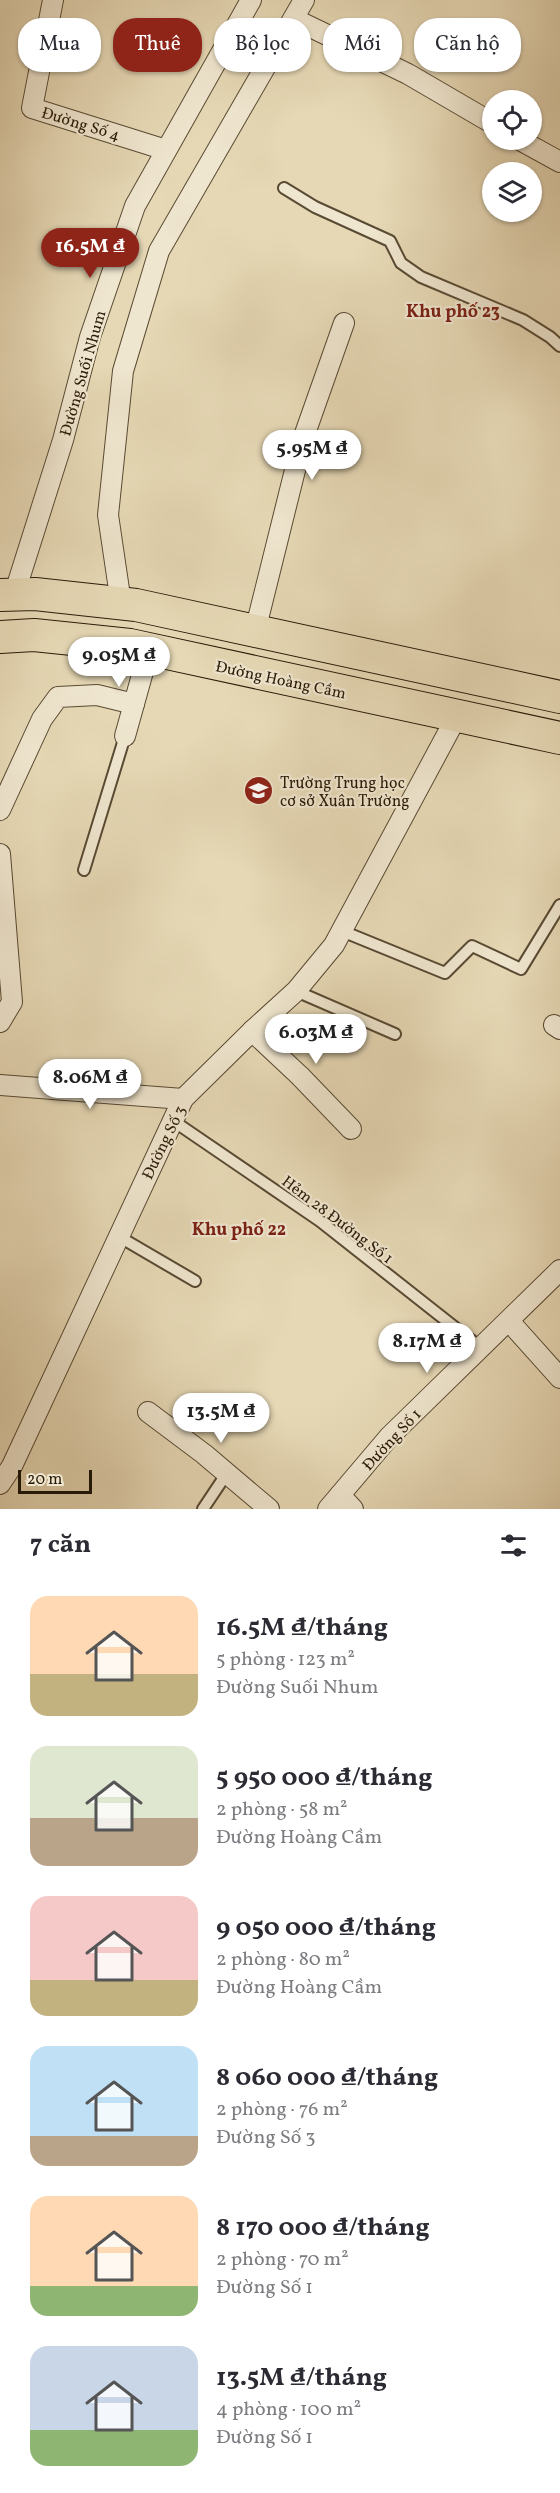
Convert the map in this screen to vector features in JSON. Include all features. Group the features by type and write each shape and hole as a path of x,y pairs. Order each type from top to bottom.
{"main road":[{"path":"7,595 35,594 121,603 560,697"},
{"name":"Đường Hoàng Cầm","path":"0,637 34,635 130,645 560,738"}],"street":[{"name":"Đường Số 4","path":"53,0 32,108 166,150"},
{"name":"Đường Suối Nhum","path":"7,595 63,440 90,337 135,206 251,0"},
{"path":"295,18 304,0"},
{"path":"311,28 408,74 482,117"},
{"path":"121,603 108,515 123,371 159,250 263,72"},
{"path":"538,150 560,162"},
{"path":"255,632 302,442 344,324"},
{"path":"125,736 149,650"},
{"path":"0,810 42,718 58,697 97,695 134,704"},
{"name":"Đường Số 3","path":"0,1484 12,1466 183,1099 296,991 323,961 457,716"},
{"path":"0,854 12,1002 0,1022"},
{"path":"252,1031 351,1129"},
{"path":"0,1085 183,1099"},
{"name":"Đường Số 1","path":"340,1504 389,1437 560,1270"},
{"path":"509,1321 560,1378"},
{"path":"148,1412 227,1473 269,1509"}],"lane":[{"path":"284,188 315,207 390,241 401,263 421,277 523,320 560,346"},
{"path":"84,870 125,736"},
{"path":"342,930 445,973 472,946 521,969 560,905"},
{"path":"296,991 394,1034"},
{"name":"Hẻm 28 Đường Số 1","path":"172,1120 320,1221 481,1348"},
{"path":"118,1236 195,1281"},
{"path":"203,1509 227,1473"}],"place":[{"name":"Trường Trung học cơ sở Xuân Trường","path":"259,791"}],"district":[{"name":"Khu phố 23","path":"453,311"},
{"name":"Khu phố 22","path":"239,1229"}]}
